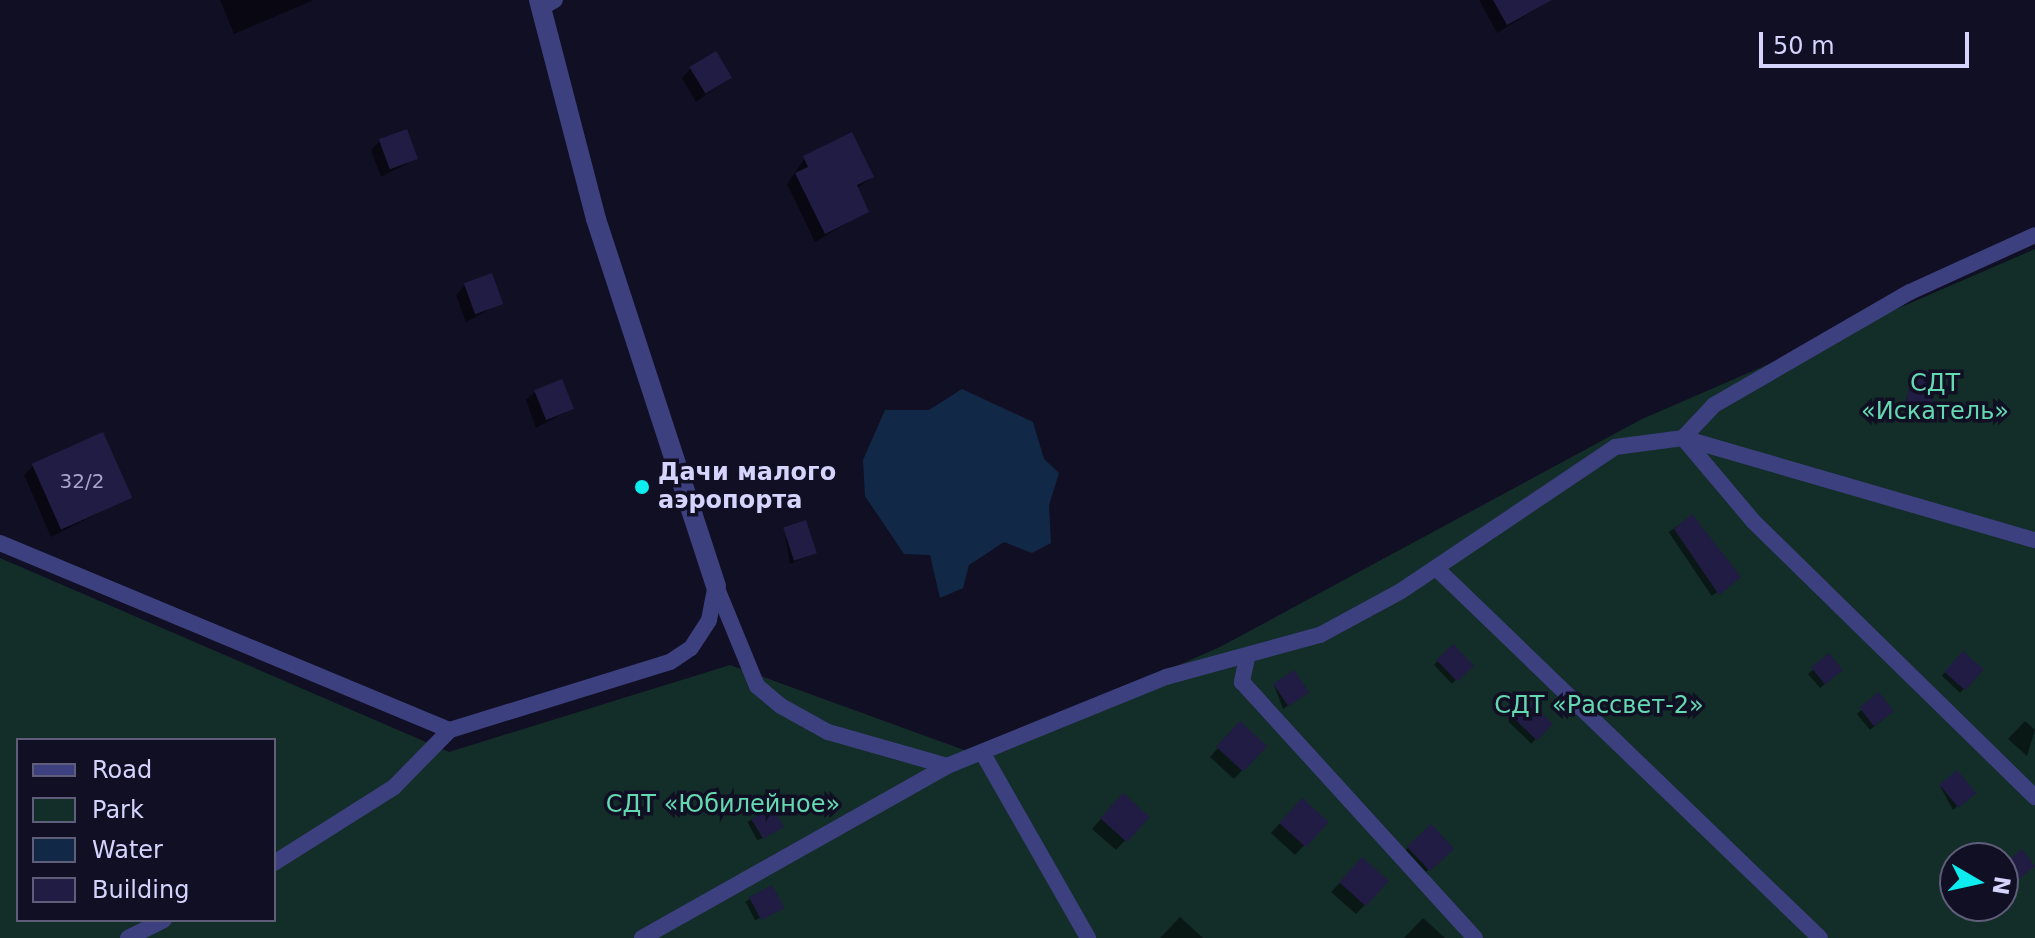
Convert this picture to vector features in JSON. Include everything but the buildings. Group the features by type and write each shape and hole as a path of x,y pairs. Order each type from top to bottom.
{"street":[{"path":"545,3 596,219 716,586"}],"lane":[{"path":"1683,438 1714,405 1910,292 2035,235"},
{"path":"1683,438 1753,521 2035,797"},
{"path":"642,938 947,766 1166,677 1247,658 1320,635 1436,568 1615,447 1683,438 2035,540"},
{"path":"0,543 450,730"},
{"path":"1436,568 1820,938"},
{"path":"276,862 394,787 450,730 670,662 691,648 709,620 716,586"},
{"path":"716,586 757,686 781,706 840,737 947,766"},
{"path":"1247,658 1242,682 1475,938"},
{"path":"982,752 1088,938"},
{"path":"128,938 160,922"}],"green space":[{"path":"2035,249 2035,938 0,938 0,558 449,752 730,665 975,754 1220,647 1642,419"}],"water":[{"path":"962,389 1033,422 1044,459 1059,473 1049,505 1051,543 1032,553 1004,542 969,565 963,588 940,598 930,555 904,554 865,496 863,460 885,410 929,410"}],"place":[{"name":"Дачи малого аэропорта","path":"642,487"}],"park label":[{"name":"СДТ «Искатель»","path":"1935,398"},
{"name":"СДТ «Рассвет-2»","path":"1599,706"},
{"name":"СДТ «Юбилейное»","path":"723,805"}]}
